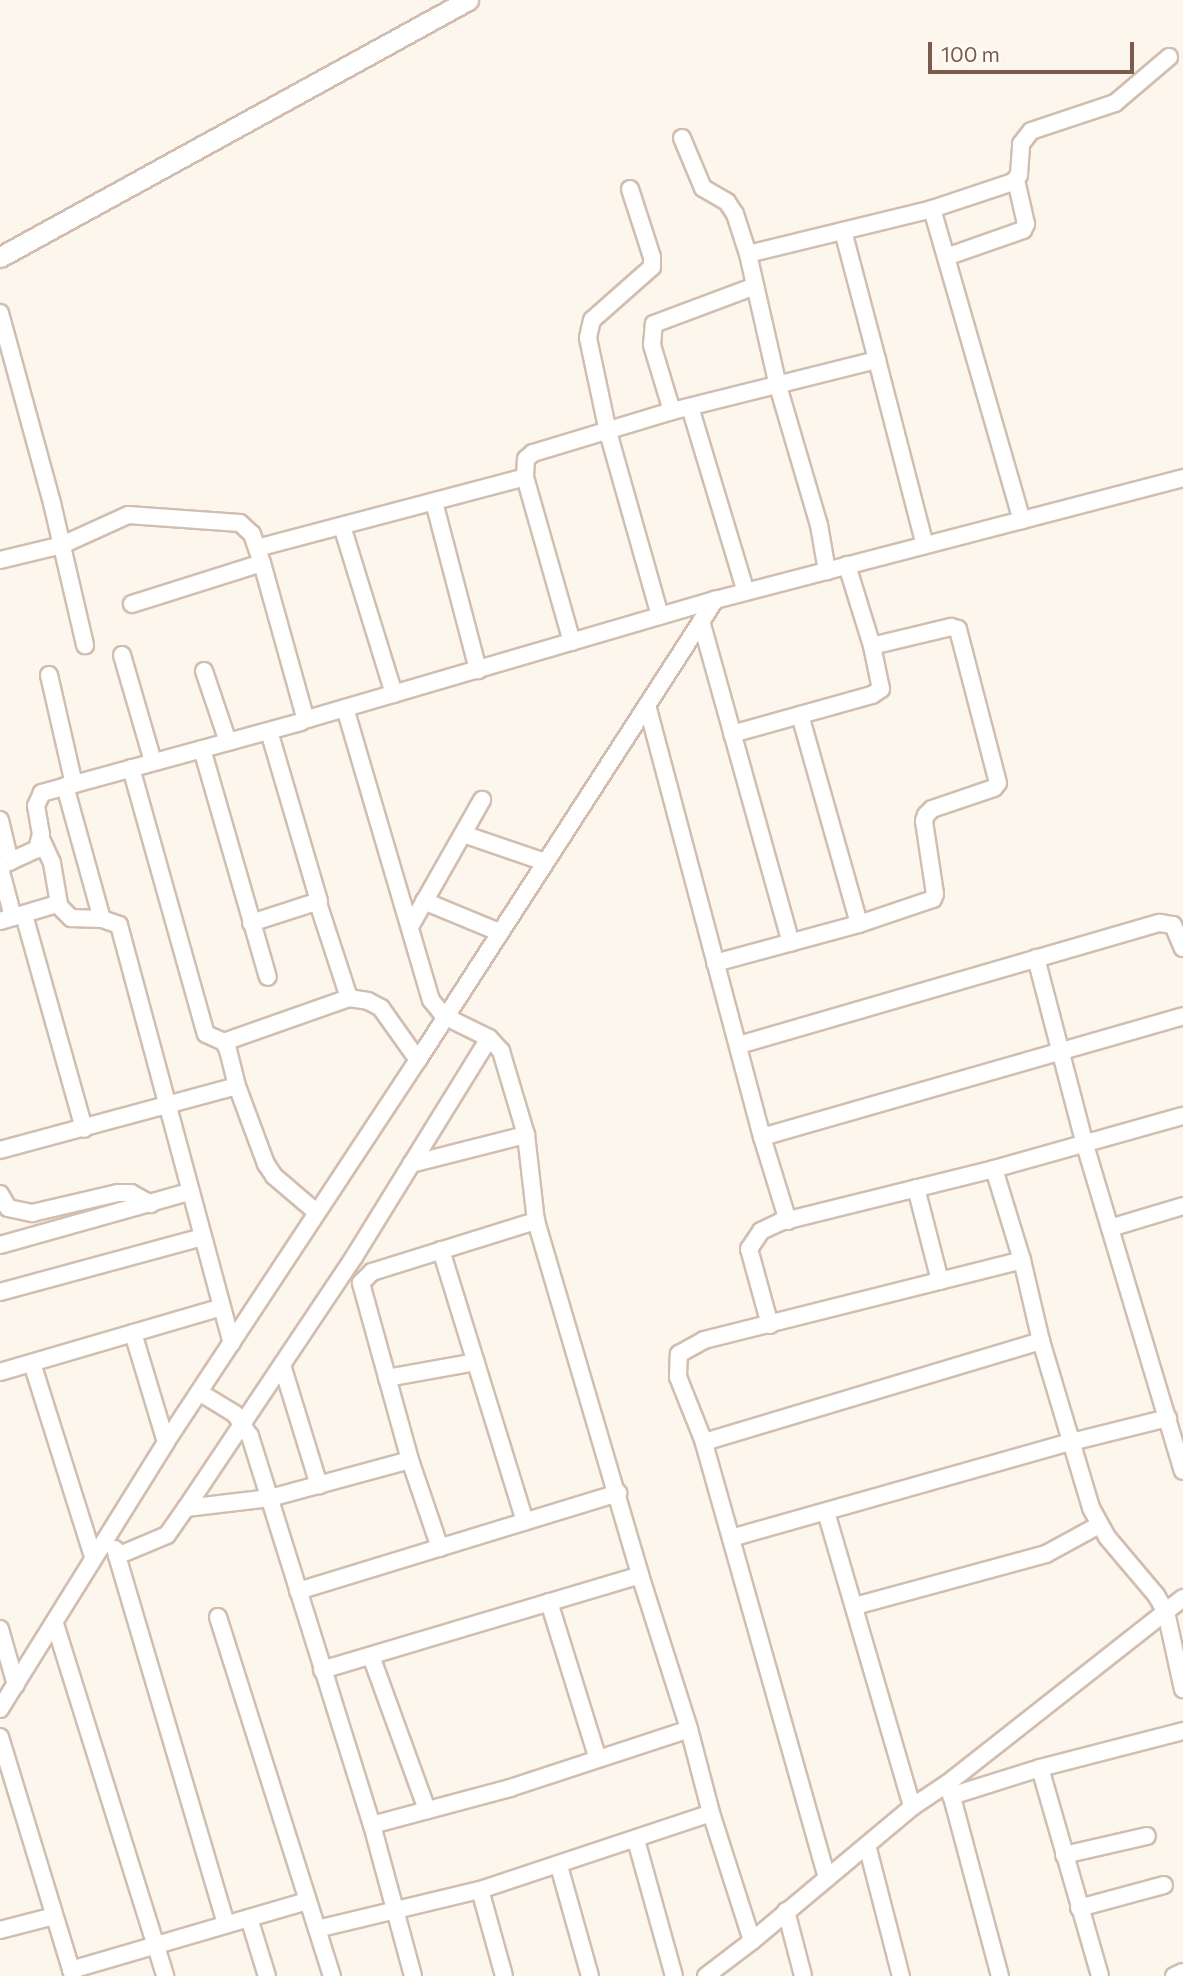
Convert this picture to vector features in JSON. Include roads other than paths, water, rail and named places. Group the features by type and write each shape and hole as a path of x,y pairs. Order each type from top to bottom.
{"street":[{"path":"0,257 468,0"},
{"path":"946,257 1023,230 1026,224 1016,180 1021,144 1031,131 1115,103 1169,57"},
{"path":"682,138 703,188 727,202 734,214 748,254 778,386 819,525 827,571"},
{"path":"748,254 932,209 1016,180"},
{"path":"630,189 653,257 652,267 588,327 608,432 660,616"},
{"path":"932,209 1022,520"},
{"path":"843,231 925,545"},
{"path":"672,411 652,345 654,324 755,286"},
{"path":"0,313 62,545 85,645"},
{"path":"572,642 525,477 526,459 533,453 672,411 877,360"},
{"path":"691,407 746,592"},
{"path":"132,604 342,526 525,477"},
{"path":"232,1343 119,925 116,921 71,918 59,904 51,863 41,839 37,801 42,793 268,731 715,600 1183,478"},
{"path":"434,502 478,670"},
{"path":"0,560 62,545 128,515 240,523 252,534 260,556 305,712 304,720"},
{"path":"342,526 394,694"},
{"path":"732,734 878,692 881,681 847,565"},
{"path":"0,1709 55,1624 109,1530 316,1211 418,1060 715,600"},
{"path":"701,621 791,943"},
{"path":"715,963 859,924 933,899 935,894 924,821 926,815 932,809 994,789 998,783 958,629 951,627 872,646"},
{"path":"122,655 153,762"},
{"path":"204,671 228,741"},
{"path":"49,675 70,785 102,919"},
{"path":"647,705 762,1137 788,1221"},
{"path":"345,708 431,1000 444,1016 489,1038 501,1051 526,1135 532,1166 536,1221 640,1575 689,1729 711,1813 752,1941"},
{"path":"800,715 859,924"},
{"path":"268,731 349,998"},
{"path":"202,748 268,977"},
{"path":"131,768 206,1034 224,1042 349,998 368,1001 381,1008 418,1060"},
{"path":"411,925 482,800"},
{"path":"0,820 3,865 13,917 84,1129"},
{"path":"463,834 545,862"},
{"path":"3,865 33,853 41,839"},
{"path":"424,901 499,932"},
{"path":"251,923 318,902"},
{"path":"13,917 59,904"},
{"path":"739,1045 1160,923 1173,925 1183,948"},
{"path":"1036,958 1085,1145 1183,1471"},
{"path":"762,1137 1183,1016"},
{"path":"117,1556 167,1535 187,1508 282,1366 489,1038"},
{"path":"224,1042 266,1164 274,1176 316,1211"},
{"path":"0,1148 84,1129 237,1086"},
{"path":"770,1325 750,1249 761,1231 788,1221 995,1169 1183,1116"},
{"path":"411,1164 526,1135"},
{"path":"995,1169 1022,1261 1041,1342 1099,1525 1156,1595 1166,1612 1183,1689"},
{"path":"916,1188 940,1281"},
{"path":"0,1245 190,1192"},
{"path":"0,1194 8,1208 32,1213 118,1193 131,1193 151,1204"},
{"path":"1110,1228 1183,1206"},
{"path":"440,1548 410,1460 361,1283 372,1272 536,1221"},
{"path":"0,1292 203,1237"},
{"path":"441,1250 525,1521"},
{"path":"827,1878 704,1442 678,1377 676,1366 679,1354 704,1340 1022,1261"},
{"path":"0,1371 222,1307"},
{"path":"133,1333 166,1442"},
{"path":"704,1442 1041,1342"},
{"path":"387,1378 476,1362"},
{"path":"32,1363 93,1556"},
{"path":"282,1366 319,1485"},
{"path":"199,1392 235,1414 244,1424 270,1498 372,1825 413,1976"},
{"path":"731,1538 1071,1442 1168,1418"},
{"path":"187,1508 270,1498 410,1460"},
{"path":"298,1591 618,1493"},
{"path":"826,1512 912,1807"},
{"path":"855,1606 1045,1554 1099,1525"},
{"path":"109,1530 226,1924"},
{"path":"322,1670 640,1575"},
{"path":"950,1789 1183,1598"},
{"path":"549,1602 598,1759"},
{"path":"218,1617 331,1976"},
{"path":"55,1624 165,1976"},
{"path":"0,1629 16,1685"},
{"path":"371,1656 428,1810"},
{"path":"372,1825 598,1759 689,1729"},
{"path":"709,1975 912,1807 950,1789 1183,1731"},
{"path":"0,1737 72,1973 155,1945 307,1901"},
{"path":"1040,1768 1100,1976"},
{"path":"950,1789 1000,1976"},
{"path":"317,1929 480,1890 559,1866 711,1813"},
{"path":"1064,1855 1147,1836"},
{"path":"636,1840 674,1976"},
{"path":"867,1845 901,1976"},
{"path":"559,1866 590,1976"},
{"path":"1079,1908 1164,1885"},
{"path":"480,1890 504,1976"},
{"path":"786,1910 803,1976"},
{"path":"0,1930 54,1916"},
{"path":"248,1918 267,1976"},
{"path":"1174,1976 1183,1972"}]}
